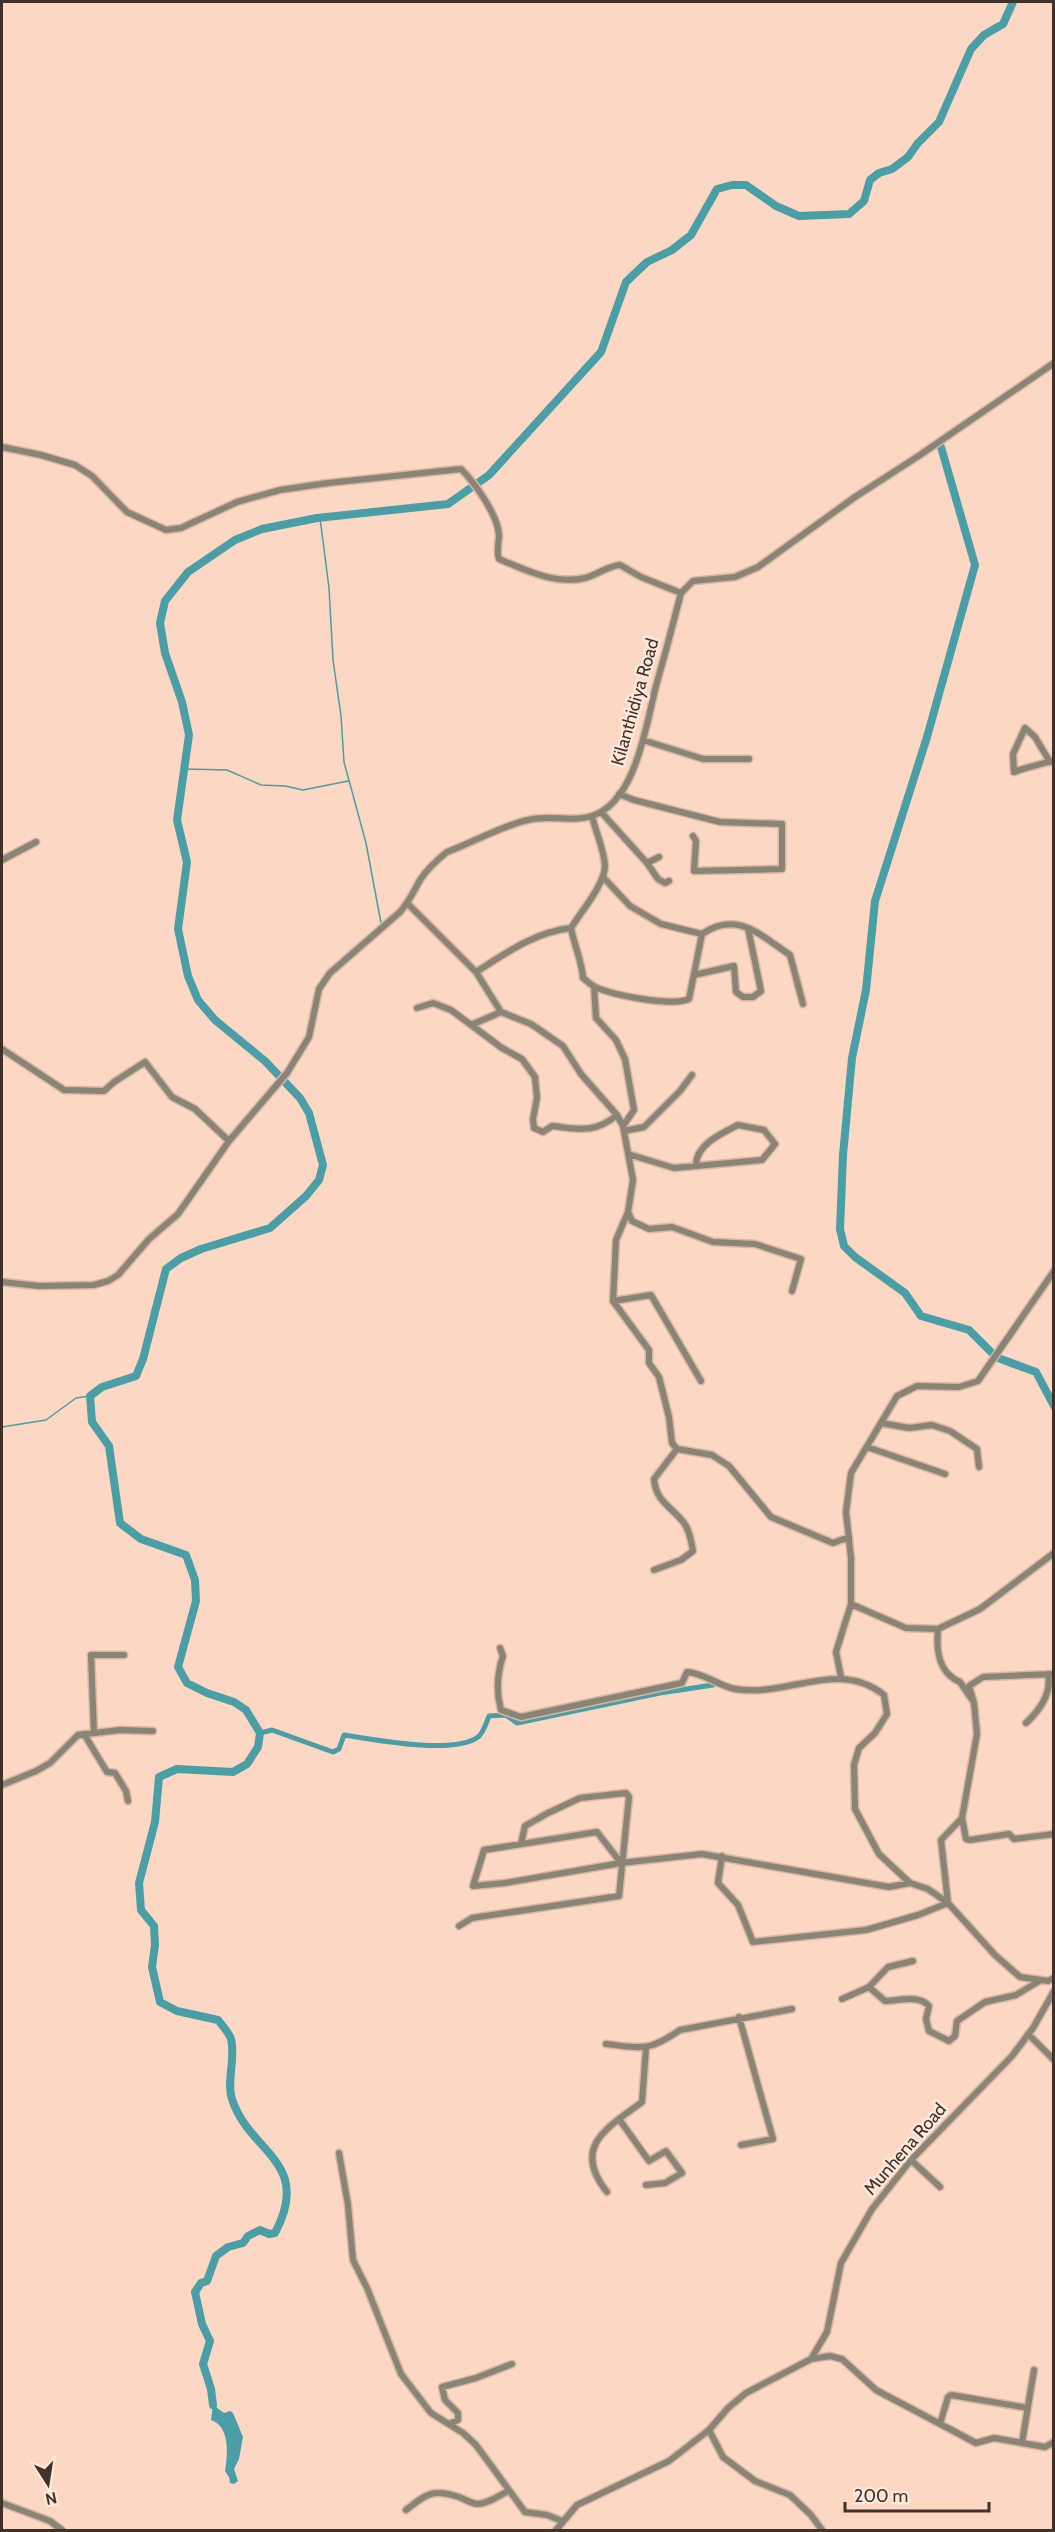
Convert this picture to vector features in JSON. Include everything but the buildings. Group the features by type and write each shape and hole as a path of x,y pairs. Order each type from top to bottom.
{"street":[{"path":"2,447 75,465 105,488 127,512 166,530 181,528 237,502 290,489 453,468 460,469 479,491 498,528 499,559 536,574 568,579 586,578 620,565 641,577 681,593 693,581 735,577 758,567 855,497 1053,363"},
{"name":"Kilanthidiya Road","path":"2,1282 39,1286 94,1285 118,1275 149,1239 178,1214 229,1141 287,1073 309,1036 319,989 330,973 408,904 422,877 447,852 529,819 574,819 592,816 607,809 629,777 643,740 681,593"},
{"path":"1025,728 1035,737 1052,761 1014,772 1013,754 1025,728"},
{"path":"643,740 703,759 748,759"},
{"path":"619,794 720,822 782,824 782,869 694,871 696,841 693,836"},
{"path":"601,812 647,863 658,879 665,883 669,881"},
{"path":"592,816 601,844 605,867 603,877 571,928 574,948 582,966 583,978 594,986 654,1001 681,1003 689,999 702,934 713,926 741,924 790,955 803,1004"},
{"path":"2,860 36,842"},
{"path":"647,863 659,857"},
{"path":"603,877 630,906 662,924 702,934"},
{"path":"408,904 476,972 501,1012 531,1024 563,1046 581,1074 616,1115 623,1129 633,1180 627,1212 616,1240 613,1300 649,1350 649,1364 659,1377 669,1418 672,1443 677,1449 712,1455 729,1466 771,1517 833,1543 849,1537"},
{"path":"476,972 517,946 555,930 571,928"},
{"path":"694,975 734,966 736,992 743,997 753,996 761,991 748,928"},
{"path":"594,986 596,1018 616,1040 625,1059 634,1110 623,1129"},
{"path":"417,1008 433,1003 450,1010 522,1059 535,1077 537,1098 534,1128 543,1132 552,1126 593,1130 606,1124 616,1115"},
{"path":"471,1025 501,1012"},
{"path":"2,1049 64,1090 104,1091 145,1062 172,1097 195,1109 229,1141"},
{"path":"623,1129 644,1127 680,1091 692,1075"},
{"path":"628,1154 674,1168 696,1166 762,1160 775,1144 764,1130 738,1125 701,1149 695,1161 696,1166"},
{"path":"627,1212 633,1221 648,1229 672,1227 713,1242 755,1244 801,1259 792,1291"},
{"path":"841,1677 836,1652 850,1604 849,1537 846,1512 851,1473 897,1396 917,1386 959,1387 978,1382 1051,1280 1053,1271"},
{"path":"613,1300 651,1295 701,1381"},
{"path":"881,1423 909,1428 932,1425 950,1431 977,1449 979,1467"},
{"path":"867,1447 945,1474"},
{"path":"654,1570 681,1560 693,1551 691,1536 685,1524 655,1493 654,1479 677,1449"},
{"path":"850,1604 906,1628 938,1629 980,1609 1013,1586 1053,1553"},
{"path":"938,1629 936,1650 945,1671 951,1679 960,1682 974,1703"},
{"path":"500,1648 503,1656 496,1694 501,1710 521,1717 682,1683 687,1672 734,1689 769,1690 841,1677 873,1686 884,1695 887,1714 875,1733 859,1748 854,1765 855,1809 879,1854 910,1883 928,1889 948,1903 995,1955 1020,1977 1042,1980 1053,1978"},
{"path":"94,1733 90,1655 124,1655"},
{"path":"1026,1724 1045,1700 1051,1674 983,1677 969,1686 974,1703 977,1734 962,1818 966,1839 1009,1834 1014,1839 1053,1834"},
{"path":"2,1785 36,1771 50,1762 78,1735 120,1730 153,1731"},
{"path":"84,1734 107,1772 115,1773 126,1791 128,1801"},
{"path":"459,1926 472,1918 619,1896 629,1797 626,1793 580,1798 525,1826 521,1844"},
{"path":"948,1903 941,1840 962,1818"},
{"path":"621,1863 597,1832 483,1850 473,1886 505,1883 621,1863 702,1854 889,1887 910,1883"},
{"path":"722,1857 718,1883 738,1905 753,1942 866,1930 918,1915 948,1903"},
{"path":"843,1999 868,1987 888,1967 913,1961"},
{"path":"868,1987 885,2001 908,1998 926,2002 929,2006 926,2019 929,2031 950,2041 954,2036 957,2021 985,2002 1016,1995 1042,1980"},
{"name":"Munhena Road","path":"811,2359 826,2332 841,2263 872,2209 911,2160 1012,2056 1053,1991"},
{"path":"606,2044 646,2048 665,2041 680,2030 792,2009"},
{"path":"740,2017 773,2139 741,2145"},
{"path":"1028,2034 1053,2060"},
{"path":"608,2192 596,2178 592,2154 601,2133 642,2102 646,2048"},
{"path":"619,2119 650,2162 666,2151 682,2173 665,2183 646,2185"},
{"path":"339,2153 348,2205 352,2260 367,2288 401,2374 431,2413 476,2445 525,2512 547,2515 562,2521"},
{"path":"911,2160 940,2187"},
{"path":"556,2530 577,2505 669,2461 709,2430 728,2408 746,2393 811,2359 830,2356 842,2359 876,2390 976,2443 993,2438 1045,2447 1053,2442"},
{"path":"449,2424 458,2420 458,2413 445,2400 442,2386 476,2378 512,2364"},
{"path":"1022,2443 1034,2370"},
{"path":"940,2424 948,2397 951,2395 1028,2408"},
{"path":"709,2430 723,2457 755,2481 790,2495 811,2515 822,2530"},
{"path":"406,2510 434,2492 443,2492 477,2504 492,2500 508,2491"},
{"path":"2,2504 50,2521 62,2530"}],"water":[{"path":"213,2405 224,2413 230,2411 233,2413 243,2437 239,2459 234,2469 238,2481 234,2484 230,2483 225,2471 227,2449 225,2435 222,2428 211,2420"}],"waterway":[{"path":"213,2405 211,2389 203,2364 210,2341 202,2324 195,2292 201,2283 207,2281 216,2256 228,2247 243,2243 248,2236 260,2230 269,2234 275,2233 285,2209 287,2189 283,2173 251,2133 232,2099 230,2092 232,2046 227,2032 218,2020 177,2011 160,2002 152,1967 155,1945 154,1926 141,1910 139,1883 155,1822 159,1777 177,1769 233,1772 247,1764 258,1747 260,1733 246,1710 234,1702 187,1683 178,1667 196,1601 195,1580 186,1555 141,1539 120,1523 109,1446 92,1422 90,1396 102,1387 136,1376 143,1359 166,1269 181,1258 201,1249 270,1228 306,1196 319,1180 323,1165 309,1113 300,1098 265,1061 215,1020 198,1000 188,976 178,929 187,862 177,820 189,735 182,702 165,653 160,623 165,601 188,572 235,540 262,529 317,518 448,504 489,475 601,352 626,282 647,262 672,250 691,235 717,189 732,185 746,185 776,206 799,216 849,214 864,201 870,180 879,173 892,169 908,157 939,122 971,49 984,35 1003,24 1013,2"},
{"path":"941,447 975,565 927,737 875,901 866,990 852,1058 843,1155 840,1229 844,1246 855,1257 905,1293 921,1316 969,1330 995,1356"},
{"path":"320,518 329,588 333,660 341,716 344,762 366,843 381,923"},
{"path":"184,769 227,770 261,785 285,786 303,790 348,781"},
{"path":"998,1358 1036,1372 1054,1406"},
{"path":"2,1427 46,1420 76,1398 90,1396"},
{"path":"260,1733 272,1730 333,1752 339,1749 344,1735 414,1745 451,1745 478,1737 489,1716 506,1715 517,1723 660,1693 713,1685"}]}
